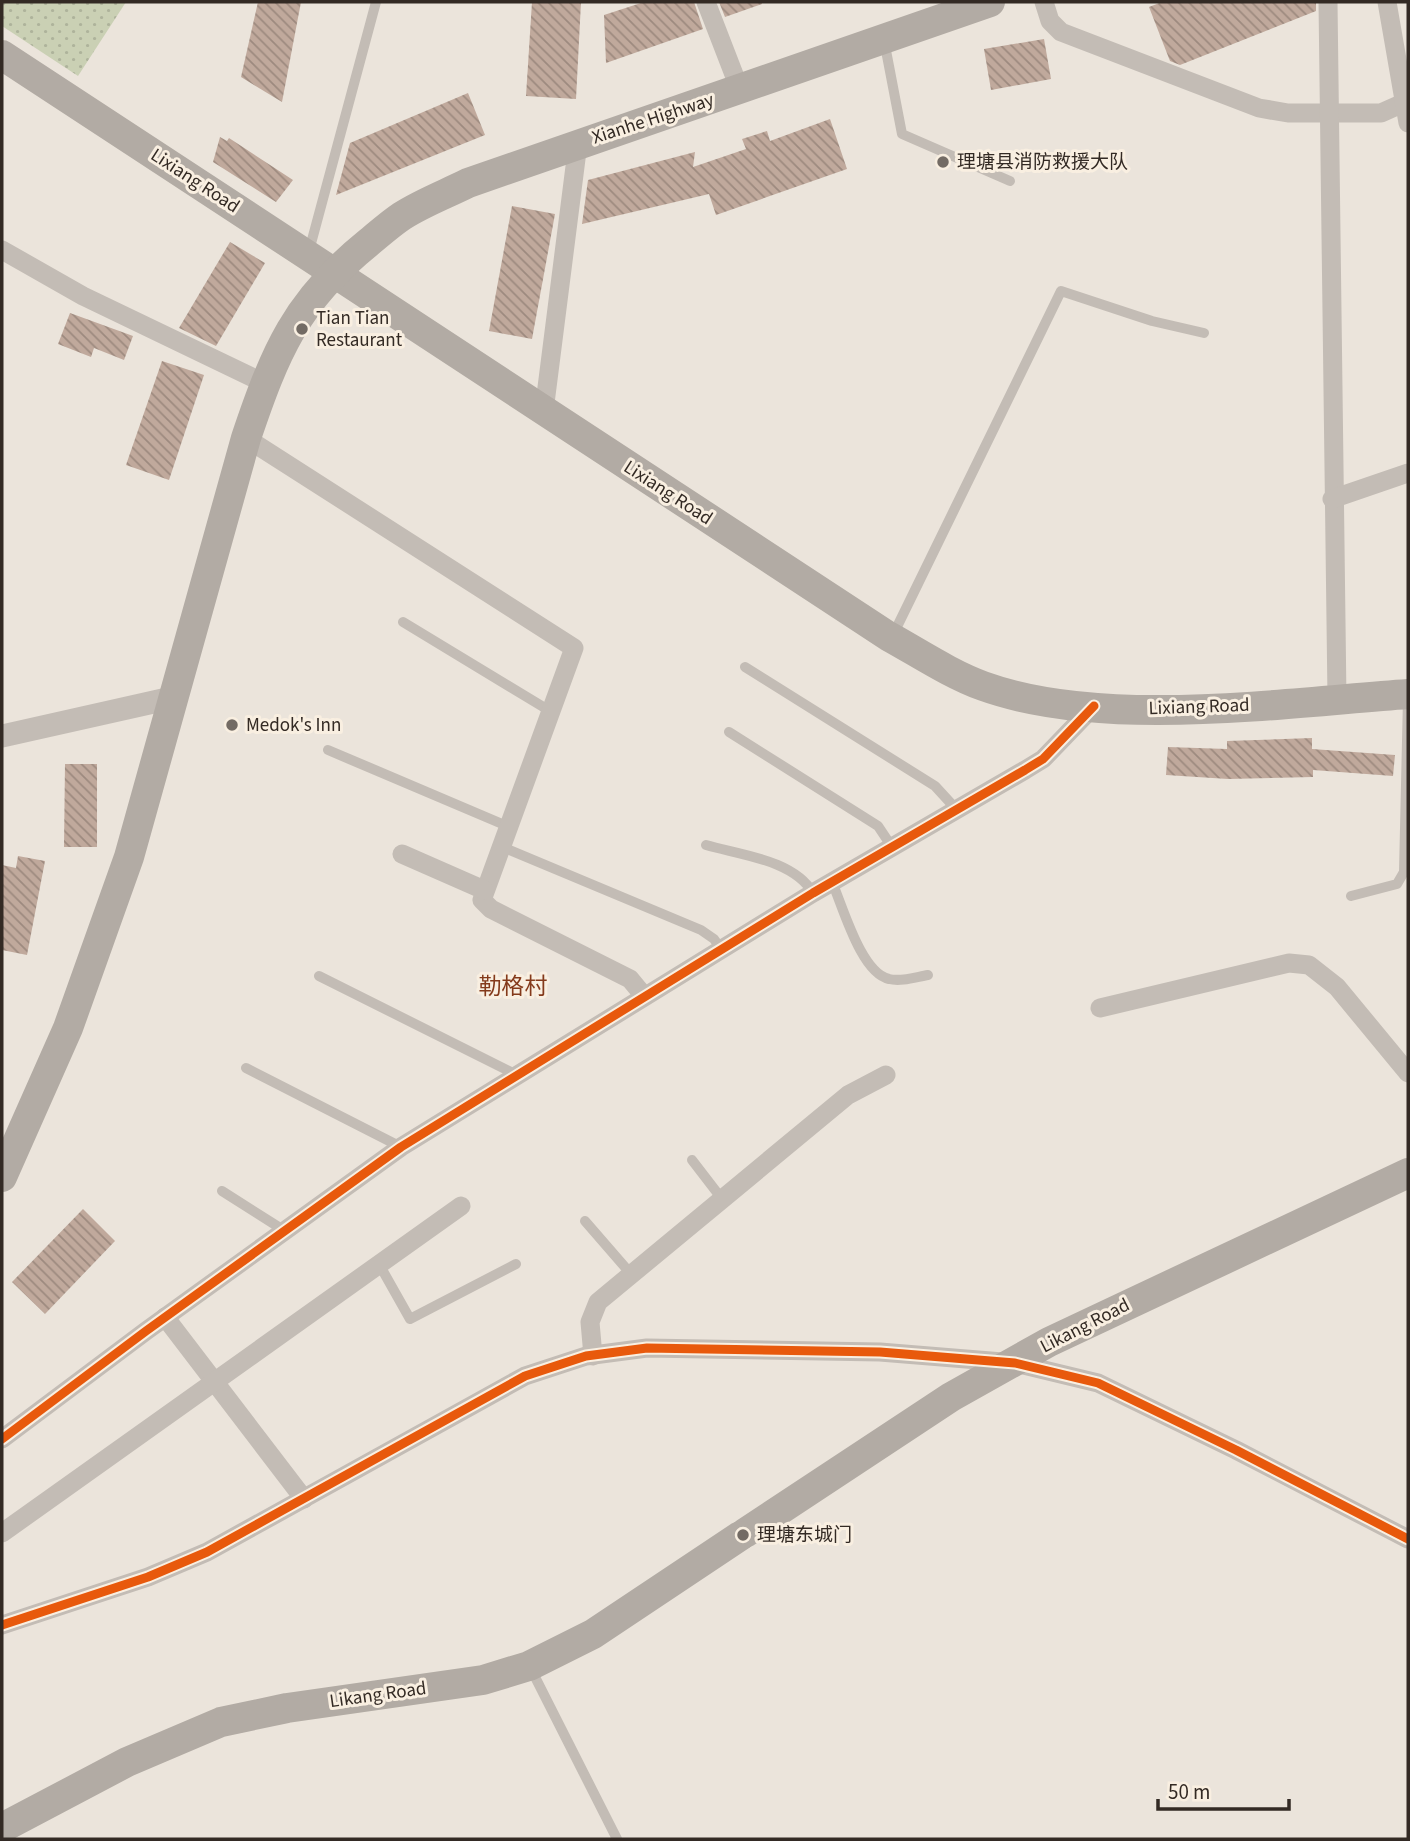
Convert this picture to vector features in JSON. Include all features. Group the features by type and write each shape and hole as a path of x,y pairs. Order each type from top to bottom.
{"main road":[{"name":"Xianhe Highway","path":"2,1177 86,982 130,857 246,438 264,383 300,313 334,271 401,216 468,183 990,2"},
{"name":"Lixiang Road","path":"2,55 891,638 982,685 1044,700 1094,706 1202,708 1408,694"},
{"name":"Likang Road","path":"2,1828 127,1762 221,1722 287,1708 483,1681 529,1666 593,1634 951,1397 1085,1324 1408,1173"}],"street":[{"path":"706,2 740,90"},
{"path":"1044,2 1050,21 1061,32 1259,107 1288,113 1381,113 1406,102"},
{"path":"1328,2 1336,699"},
{"path":"1387,2 1408,123"},
{"path":"544,411 578,143"},
{"path":"2,250 63,286 264,383"},
{"path":"246,438 574,648 482,900 487,907 630,979 644,996"},
{"path":"1332,499 1408,474"},
{"path":"2,736 176,697"},
{"path":"2,1439 165,1317 401,1147 515,1074 813,893 1043,759 1094,706"},
{"path":"402,854 484,890"},
{"path":"1100,1008 1289,963 1308,965 1337,987 1408,1073"},
{"path":"593,1356 592,1310 631,1274 848,1095 886,1075"},
{"path":"2,1533 213,1380 461,1206"},
{"path":"165,1317 304,1499"},
{"path":"2,1625 173,1567 304,1499 525,1376 593,1356 647,1348 856,1350 1015,1363 1098,1383 1248,1456 1408,1539"}],"lane":[{"path":"308,255 376,2"},
{"path":"884,40 900,110 902,134 1010,181"},
{"path":"891,638 1061,291 1152,321 1204,333"},
{"path":"403,622 551,711"},
{"path":"745,667 935,786 957,810"},
{"path":"1351,896 1397,884 1404,872 1408,694"},
{"path":"729,732 877,826 892,847"},
{"path":"328,750 508,826"},
{"path":"706,845 794,871 807,882 813,893"},
{"path":"500,846 701,930 714,939 721,949"},
{"path":"832,882 862,954 873,969 891,980 928,975"},
{"path":"319,976 515,1074"},
{"path":"246,1068 401,1147"},
{"path":"692,1160 722,1199"},
{"path":"222,1191 285,1232"},
{"path":"585,1221 631,1274"},
{"path":"379,1264 410,1319 516,1264"},
{"path":"529,1666 617,1839"}],"green space":[{"path":"2,2 126,2 78,76 2,26"}],"building":[{"path":"258,2 301,2 282,102 241,77"},
{"path":"532,2 581,2 576,99 526,96"},
{"path":"644,2 694,2 703,29 606,63 604,15"},
{"path":"719,2 762,2 762,4 725,17"},
{"path":"1162,2 1316,2 1316,11 1180,65 1170,61 1149,7"},
{"path":"1044,39 1051,79 991,90 984,49"},
{"path":"468,93 485,135 336,195 350,143"},
{"path":"830,119 847,169 716,215 709,194 582,224 588,180 695,152 693,167 746,149 742,139 767,131 770,141"},
{"path":"220,137 227,141 229,138 293,180 276,202 213,162"},
{"path":"512,206 555,214 532,339 489,331"},
{"path":"230,242 265,263 216,346 179,328"},
{"path":"70,313 133,336 124,360 94,348 91,357 58,344"},
{"path":"162,361 204,375 169,480 126,465"},
{"path":"1312,738 1312,749 1395,755 1393,776 1313,770 1313,777 1228,779 1166,775 1168,747 1227,749 1227,741"},
{"path":"65,764 97,764 97,847 64,847"},
{"path":"18,856 45,861 27,955 2,950 2,865 16,868"},
{"path":"83,1209 115,1241 45,1314 12,1282"}],"cycle path":[{"path":"2,1439 146,1331 401,1147 813,893 1043,759 1094,706"},
{"path":"2,1625 148,1577 207,1552 525,1376 586,1356 647,1348 880,1352 1015,1363 1098,1383 1236,1450 1408,1539"}],"place":[{"name":"理塘县消防救援大队","path":"943,162"},
{"name":"Tian Tian Restaurant","path":"302,329"},
{"name":"Medok's Inn","path":"232,725"},
{"name":"理塘东城门","path":"743,1535"}],"district":[{"name":"勒格村","path":"513,986"}]}
